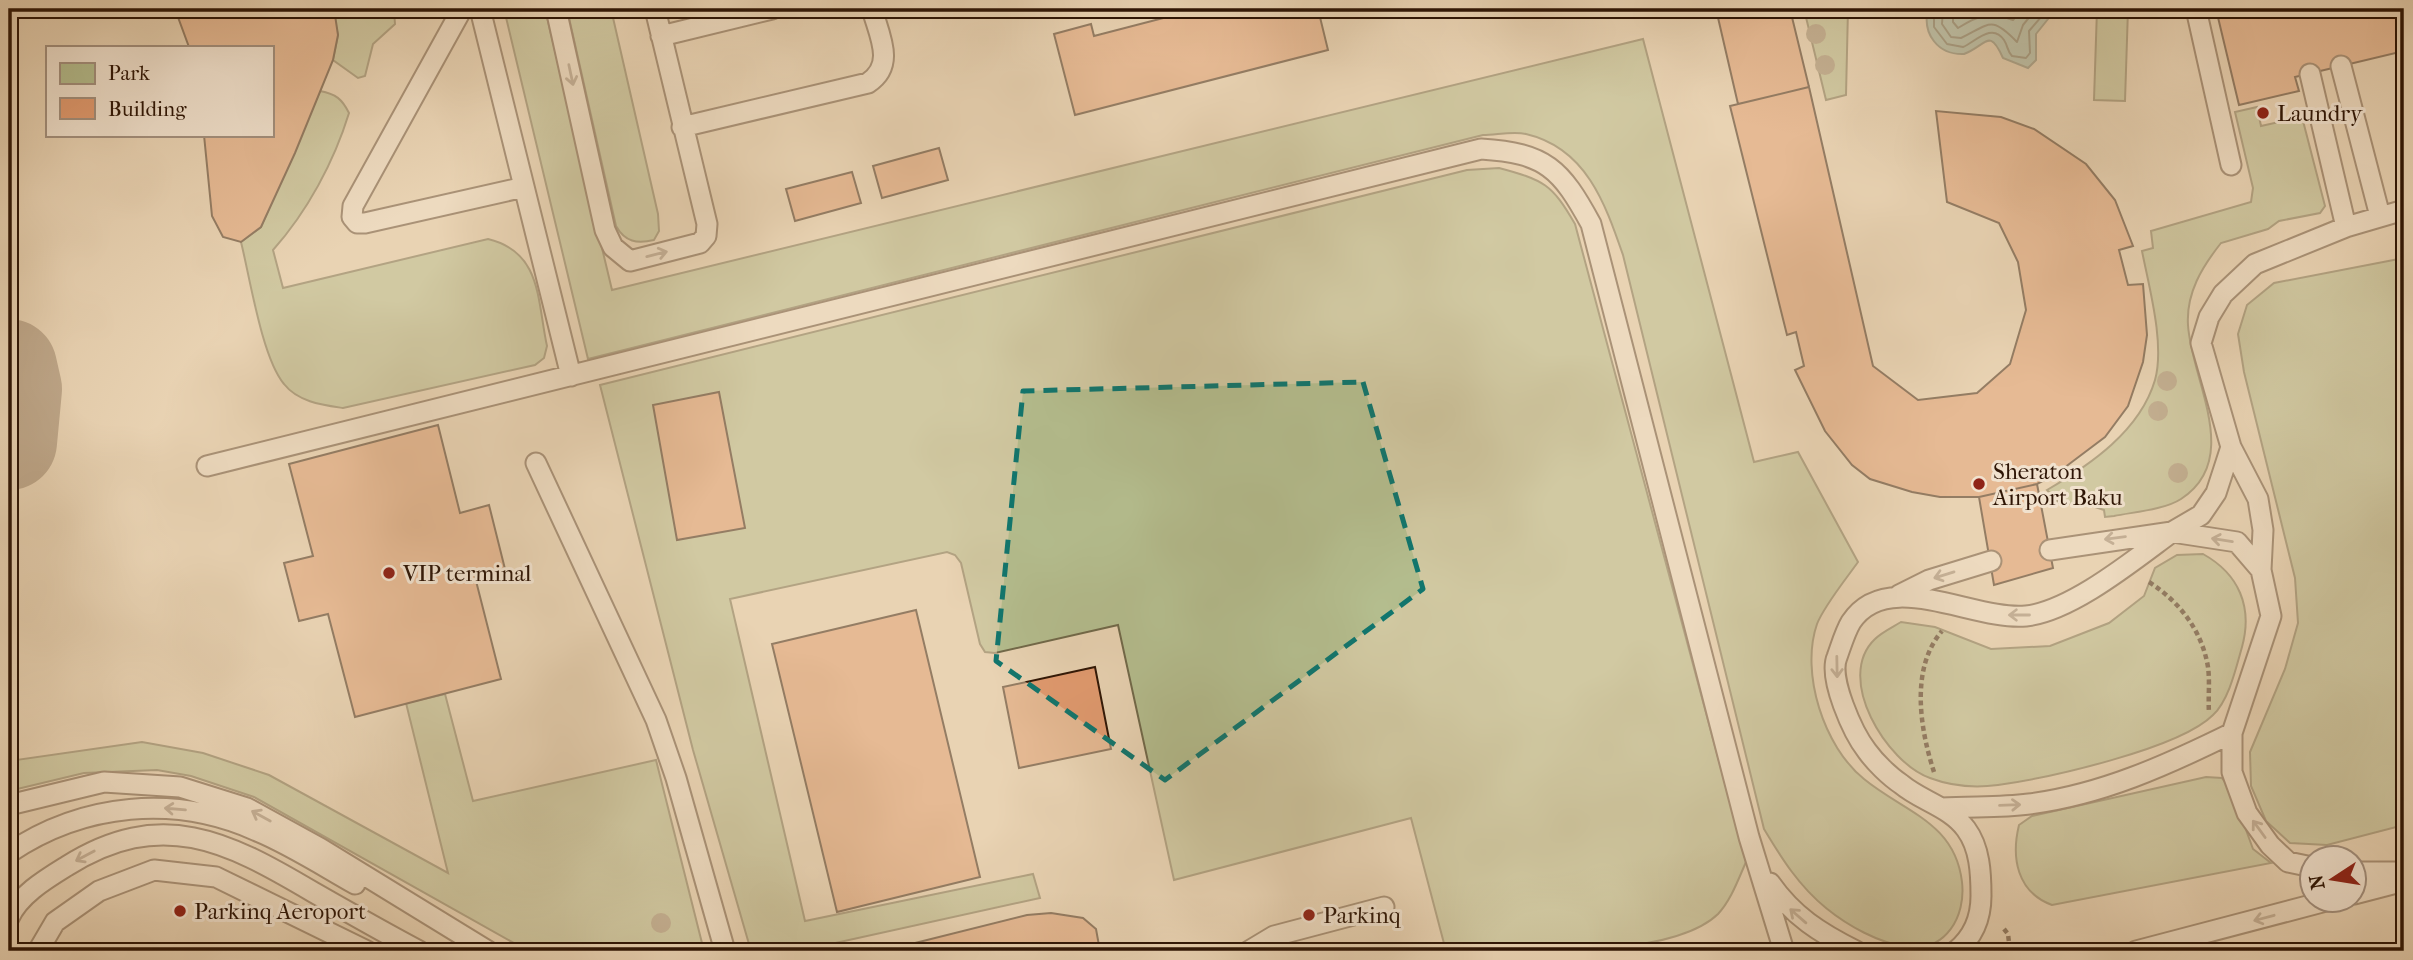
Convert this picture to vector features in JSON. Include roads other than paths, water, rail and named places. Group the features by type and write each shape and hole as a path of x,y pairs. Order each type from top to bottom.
{"lane":[{"path":"462,9 354,205 352,216 357,223 365,223 524,187"},
{"path":"480,9 571,376"},
{"path":"556,9 605,230 612,247 630,261 692,245 706,236 707,224 655,9"},
{"path":"661,36 772,9"},
{"path":"682,127 868,83 879,76 884,66 884,53 872,9"},
{"path":"2196,9 2231,165"},
{"path":"2341,66 2380,216"},
{"path":"2310,74 2346,227"},
{"path":"207,466 1481,149 1509,150 1539,159 1568,182 1591,224 1749,837 1784,951"},
{"path":"2298,864 2288,862 2270,845 2247,813 2232,772 2226,736 2271,616 2261,570 2263,530 2258,499 2231,447 2201,343 2209,317 2223,294 2255,264 2346,227 2404,210"},
{"path":"1899,595 1962,608 2027,616 2077,598 2201,515 2216,493 2231,447"},
{"path":"536,463 656,720 677,778 725,951"},
{"path":"2050,550 2172,532 2237,542 2261,570"},
{"path":"1956,951 1969,940 1981,909 1981,874 1976,849 1966,828 1947,808 1901,785 1867,750 1840,698 1835,661 1851,622 1872,602 1899,595 1929,580 1990,561"},
{"path":"1947,808 2028,805 2091,792 2140,776 2226,736"},
{"path":"11,804 104,782 180,787 247,808 320,848 488,951"},
{"path":"9,853 37,834 79,818 131,808 181,808 256,830 480,951"},
{"path":"9,918 13,909 43,881 105,845 138,836 196,836 251,855 419,951"},
{"path":"1749,837 1770,884 1793,913 1819,933 1856,951"},
{"path":"38,951 55,922 99,891 154,870 216,877 367,951"},
{"path":"2368,872 2404,872"},
{"path":"2368,890 2404,881"},
{"path":"1249,951 1274,936 1384,907"},
{"path":"2136,951 2298,909"}],"water":[{"path":"1928,9 2056,9 2036,34 2036,60 2028,68 2003,58 1991,41 1964,54 1940,47 1927,27"}],"place":[{"name":"Laundry","path":"2263,113"},
{"name":"Sheraton Airport Baku","path":"1979,484"},
{"name":"VIP terminal","path":"389,573"},
{"name":"Parkinq Aeroport","path":"180,911"},
{"name":"Parkinq","path":"1309,915"}]}
